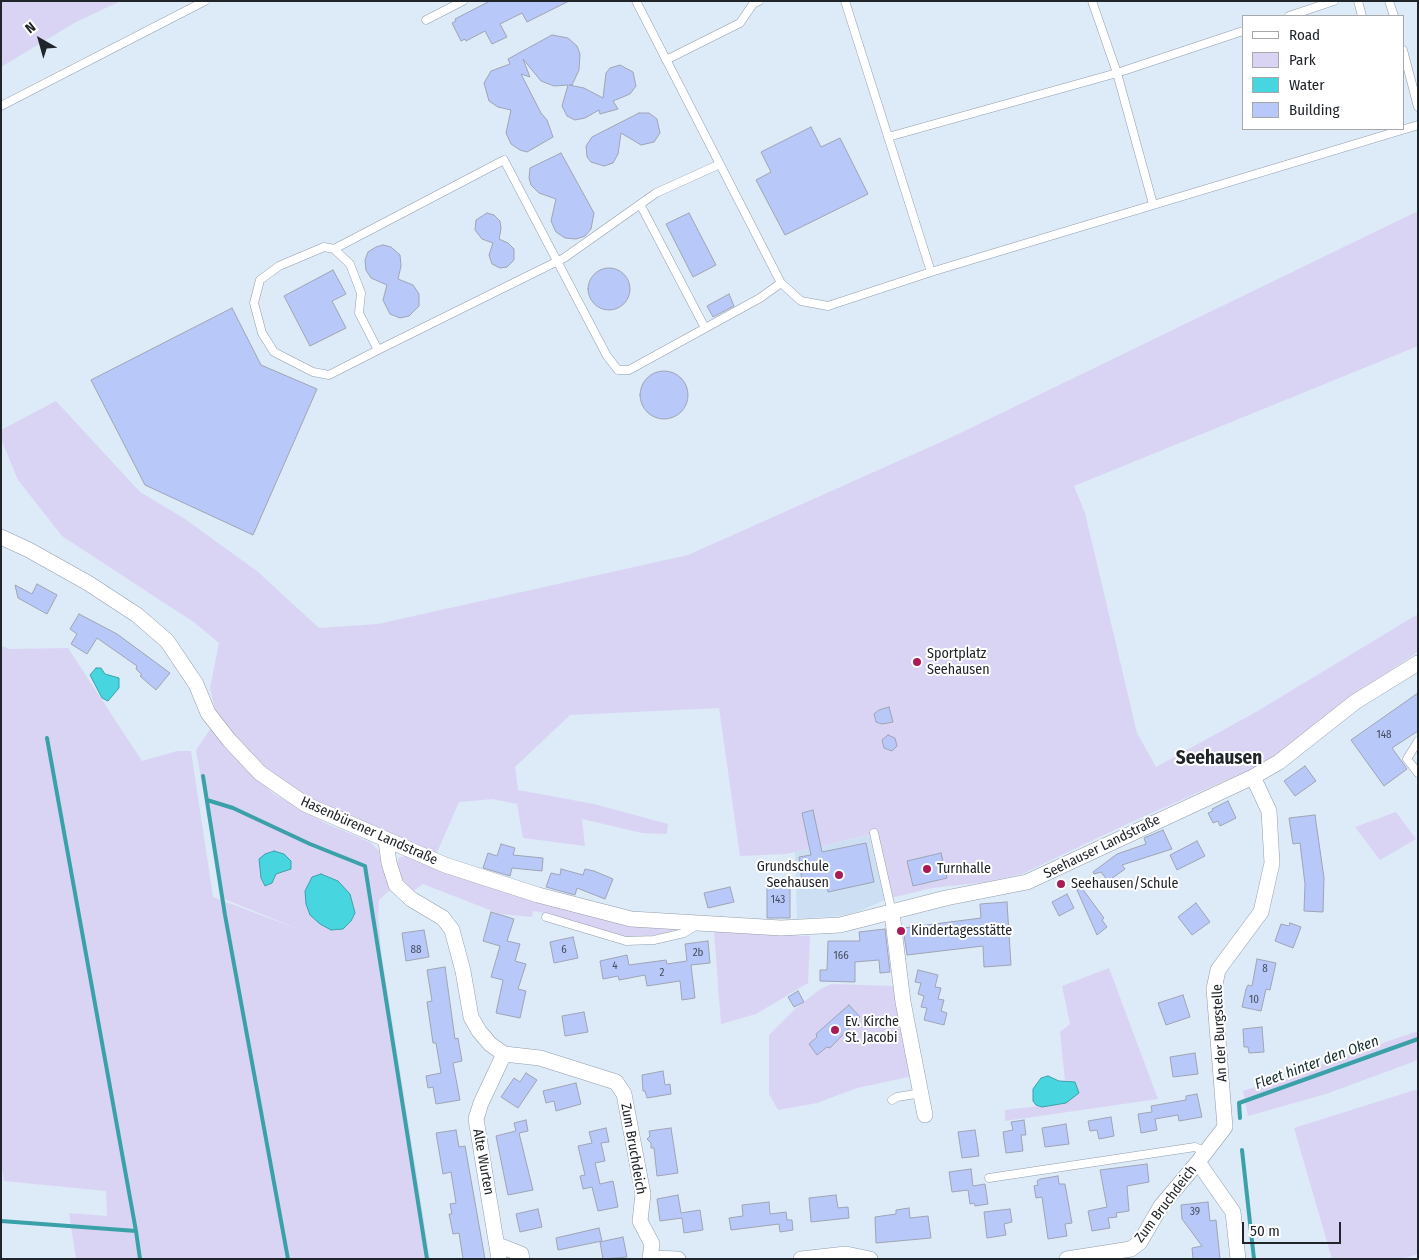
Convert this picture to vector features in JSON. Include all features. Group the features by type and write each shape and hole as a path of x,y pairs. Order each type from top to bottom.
{"street":[{"name":"Hasenbürener Landstraße","path":"1,537 88,583 137,616 168,640 196,684 208,713 229,740 260,773 305,804 444,865 601,912 631,919 748,925"},
{"name":"Seehauser Landstraße","path":"748,925 781,928 840,925 946,898 1027,882 1252,778 1279,762 1355,702 1417,665"},
{"name":"An der Burgstelle","path":"1202,1157 1224,1127 1214,989 1218,970 1260,912 1272,863 1270,811 1252,778"},
{"path":"386,841 389,863 396,885 411,899 442,918 452,930 463,971 471,1017 479,1031 490,1044 504,1054"},
{"path":"892,913 903,1002 925,1115"},
{"name":"Zum Bruchdeich","path":"504,1054 540,1058 616,1082 624,1094 644,1194 640,1221 652,1244 650,1259 678,1259"},
{"name":"Alte Wurten","path":"504,1054 480,1103 476,1119 499,1252 521,1254 522,1259"},
{"path":"1202,1157 1234,1212 1238,1259"},
{"name":"Zum Bruchdeich","path":"1073,1258 1131,1249 1140,1242 1161,1206 1202,1157"},
{"path":"801,1259 846,1254 870,1259"}],"lane":[{"path":"1,106 205,1"},
{"path":"426,20 463,1"},
{"path":"636,1 781,283 801,301 828,306 931,272 1396,130"},
{"path":"666,60 740,23 754,4 759,1"},
{"path":"845,1 931,272"},
{"path":"1092,1 1117,73 1153,204"},
{"path":"1292,15 1334,1"},
{"path":"1358,1 1362,15"},
{"path":"1389,1 1394,15"},
{"path":"888,137 1117,73 1242,31"},
{"path":"1404,54 1418,107"},
{"path":"1404,128 1418,125"},
{"path":"334,249 504,160 607,356 618,370 629,370 781,283"},
{"path":"378,350 359,314 361,293 350,264 334,249 324,247 279,266 260,280 254,303 262,333 274,352 313,372 329,376 558,261 656,193 720,164"},
{"path":"640,204 704,328"},
{"path":"1418,741 1407,759 1418,773"},
{"path":"874,833 892,913"},
{"path":"546,917 626,941 654,940 684,933 702,922"},
{"path":"892,1100 897,1097 922,1093"},
{"path":"989,1178 1195,1147 1202,1157"}],"shaded area":[{"name":"Grundschule Seehausen","path":"874,834 887,899 857,912 840,916 797,919 795,852"}],"green space":[{"path":"1,1 121,1 76,22 1,67"},
{"path":"1418,211 1418,346 1074,486 1085,513 1137,733 1156,767 1256,712 1418,614 1418,652 1354,695 1281,752 1249,770 1129,823 1022,874 986,882 932,888 887,899 873,834 786,854 740,856 719,708 570,715 515,767 518,790 594,804 668,824 667,834 642,833 582,819 585,846 523,838 517,804 492,799 459,802 436,855 390,836 292,790 234,739 215,709 210,688 219,643 195,623 62,536 18,480 1,439 1,430 56,401 140,492 182,517 257,571 319,628 378,624 688,555 950,438"},
{"path":"1,646 10,649 68,648 142,761 177,751 191,751 213,897 303,931 222,898 196,750 211,728 244,765 274,794 325,823 370,842 378,850 391,889 379,900 378,918 382,957 430,1259 76,1259 69,1213 107,1216 106,1191 4,1181 1,1163"},
{"path":"1396,812 1416,839 1380,860 1355,827"},
{"path":"408,855 680,924 675,930 656,935 627,937 552,914 533,911 532,917 500,914 423,884 411,893 395,870 399,858"},
{"path":"714,931 810,936 808,983 756,1014 721,1024"},
{"path":"1109,968 1158,1099 1005,1121 1005,1110 1065,1103 1071,1081 1065,1081 1060,1032 1070,1024 1062,986"},
{"path":"831,984 893,986 913,1076 857,1088 817,1103 778,1110 769,1094 769,1035 795,1009 819,990"},
{"path":"1418,1031 1418,1060 1326,1094 1248,1116 1243,1091"},
{"path":"1418,1089 1418,1254 1401,1259 1332,1259 1294,1128"}],"water":[{"path":"96,668 101,668 105,674 119,678 119,688 108,701 102,698 90,675"},
{"path":"274,851 284,854 291,861 291,869 276,874 272,883 265,886 261,878 259,859 265,854"},
{"path":"321,874 338,881 350,894 355,913 351,921 343,929 331,930 320,924 310,915 306,904 305,891 312,877"},
{"path":"1048,1076 1059,1081 1075,1082 1079,1093 1066,1103 1042,1107 1036,1105 1033,1101 1033,1089 1041,1078"}],"building":[{"path":"490,1 569,1 527,22 522,13 500,24 507,37 492,44 485,31 466,41 465,39 461,41 452,23 456,21 455,19"},
{"path":"552,35 568,38 577,46 580,54 579,70 572,85 569,85 584,88 603,98 606,73 610,68 620,65 633,72 636,86 630,94 613,101 618,109 600,114 599,110 585,118 575,120 567,116 562,106 568,85 554,86 541,81 523,59 530,77 521,74 541,113 547,120 553,137 527,152 511,144 506,133 511,110 498,107 489,101 484,83 491,71 510,64 508,59"},
{"path":"639,113 649,113 657,119 660,133 654,142 641,145 621,133 618,154 613,163 604,166 591,162 587,157 586,146 592,137"},
{"path":"811,127 821,147 840,138 868,194 785,235 756,180 771,172 761,152"},
{"path":"561,153 594,213 591,229 585,236 576,239 565,238 556,232 551,221 556,199 539,193 531,185 529,178 530,168"},
{"path":"487,213 494,215 500,221 499,239 508,243 514,249 514,260 507,267 500,268 492,264 489,255 493,243 482,239 475,230 476,220"},
{"path":"689,213 716,265 693,277 666,224"},
{"path":"383,245 391,247 400,255 401,266 398,279 413,285 419,294 419,306 409,316 400,318 390,314 383,300 387,285 371,278 366,270 365,260 368,252"},
{"path":"609,268 624,274 630,289 624,304 609,310 594,304 588,289 594,274"},
{"path":"333,270 346,294 332,301 346,328 310,346 284,296"},
{"path":"729,294 734,306 713,317 707,306"},
{"path":"232,308 261,365 317,389 253,535 145,485 91,380"},
{"path":"659,371 669,371 678,375 684,381 688,395 684,409 678,415 669,419 659,419 650,415 644,409 640,400 640,390 644,381 650,375"},
{"path":"37,584 57,595 47,614 18,598 15,585 32,594"},
{"path":"79,614 117,634 170,673 156,690 140,676 142,675 136,669 137,666 97,638 87,654 71,644 77,634 70,629"},
{"path":"1418,693 1418,731 1392,748 1407,769 1384,786 1351,740"},
{"path":"889,707 893,722 882,724 876,722 874,714 879,710"},
{"path":"888,735 895,738 897,746 892,751 884,748 882,740"},
{"path":"1305,766 1316,781 1295,796 1284,781"},
{"path":"1228,801 1236,818 1220,826 1218,821 1213,823 1208,813"},
{"path":"813,810 822,852 866,843 874,882 828,892 825,879 802,881 799,857 811,855 802,813"},
{"path":"1315,815 1324,878 1323,912 1304,911 1305,884 1300,843 1293,844 1289,818"},
{"path":"1163,830 1172,849 1122,865 1125,869 1108,881 1101,872 1094,874 1093,872 1117,854 1146,844 1144,838"},
{"path":"1197,841 1205,856 1177,870 1170,855"},
{"path":"501,844 515,848 513,855 543,858 542,871 512,868 510,876 483,868 488,853 497,856"},
{"name":"Turnhalle","path":"941,853 947,878 913,886 907,861"},
{"path":"561,869 583,875 585,869 613,879 605,899 577,888 575,895 546,887 551,873 560,875"},
{"path":"767,881 790,881 790,918 767,918"},
{"path":"730,887 734,902 708,908 704,893"},
{"path":"1081,887 1104,918 1102,920 1107,927 1097,935 1077,890"},
{"path":"1067,894 1074,908 1059,916 1052,902"},
{"path":"1007,902 1011,965 984,967 983,946 907,955 903,928 981,918 980,904"},
{"path":"1196,903 1210,922 1192,935 1178,917"},
{"path":"491,912 514,919 507,941 520,944 515,961 526,964 518,989 526,991 520,1018 496,1013 503,980 491,977 500,946 483,941"},
{"path":"1290,923 1301,927 1293,948 1275,941 1281,924 1289,926"},
{"path":"885,929 890,972 880,973 879,960 855,962 855,982 820,981 820,970 827,970 828,941 860,941 859,932"},
{"path":"424,930 429,957 406,961 402,933"},
{"path":"573,937 578,958 554,963 550,942"},
{"path":"708,941 710,963 691,965 695,998 682,1000 680,981 647,986 645,975 619,980 618,976 603,979 600,961 627,955 629,965 666,960 667,964 687,961 685,944"},
{"path":"1257,959 1276,963 1270,990 1266,989 1261,1011 1242,1007 1246,989 1248,985 1252,986"},
{"path":"445,967 455,1039 458,1038 462,1061 453,1063 460,1100 436,1104 433,1087 428,1088 426,1076 441,1073 436,1043 433,1043 427,1002 432,1001 427,970"},
{"path":"918,970 938,975 935,987 941,988 938,999 944,1000 941,1011 947,1013 944,1025 924,1020 927,1008 921,1007 924,996 918,994 921,983 915,982"},
{"path":"798,991 804,1002 794,1007 788,997"},
{"path":"1183,995 1190,1017 1166,1025 1158,1003"},
{"name":"Ev. Kirche St. Jacobi","path":"849,1005 860,1017 830,1048 827,1047 817,1055 809,1044 817,1037 816,1034"},
{"path":"584,1012 588,1032 565,1036 562,1016"},
{"path":"1262,1027 1264,1052 1249,1053 1248,1047 1244,1047 1243,1029"},
{"path":"1195,1053 1198,1074 1173,1077 1170,1057"},
{"path":"663,1071 665,1085 670,1084 671,1094 647,1098 645,1091 643,1091 642,1075"},
{"path":"526,1073 537,1080 518,1108 501,1097 514,1078 520,1082"},
{"path":"576,1083 581,1104 556,1111 554,1101 546,1103 543,1091"},
{"path":"1197,1094 1202,1117 1179,1121 1178,1115 1155,1119 1157,1130 1141,1133 1138,1114 1152,1112 1151,1106 1186,1100 1186,1096"},
{"path":"1111,1117 1114,1136 1099,1139 1097,1130 1090,1131 1088,1121"},
{"path":"526,1120 528,1131 519,1133 533,1190 508,1195 496,1136 516,1131 514,1123"},
{"path":"1024,1120 1026,1135 1021,1135 1023,1151 1006,1153 1003,1132 1013,1130 1011,1122"},
{"path":"1066,1124 1069,1144 1045,1147 1042,1128"},
{"path":"606,1128 609,1142 601,1143 605,1161 595,1163 600,1184 613,1181 618,1207 598,1211 592,1187 583,1189 580,1176 585,1175 578,1146 592,1143 589,1132"},
{"path":"671,1128 678,1173 657,1176 654,1148 651,1148 651,1143 647,1139 650,1136 649,1131"},
{"path":"456,1130 459,1147 465,1146 485,1259 463,1259 459,1233 453,1234 449,1214 452,1214 450,1204 456,1203 451,1172 443,1174 436,1133"},
{"path":"975,1130 979,1156 962,1158 958,1132"},
{"path":"1147,1164 1149,1182 1127,1186 1129,1211 1116,1213 1117,1217 1108,1218 1110,1228 1092,1231 1088,1211 1107,1207 1100,1170"},
{"path":"971,1169 973,1186 985,1184 988,1204 975,1206 974,1203 970,1204 968,1190 952,1192 949,1172"},
{"path":"1058,1176 1059,1184 1065,1184 1072,1223 1065,1224 1067,1236 1048,1239 1042,1197 1036,1198 1034,1186 1038,1185 1037,1181 1040,1179"},
{"path":"678,1195 681,1213 700,1210 703,1230 684,1233 682,1218 660,1221 657,1199"},
{"path":"836,1195 838,1208 848,1207 849,1218 811,1222 809,1198"},
{"path":"769,1202 770,1214 786,1212 787,1220 792,1220 793,1230 780,1232 779,1224 731,1230 729,1218 743,1216 742,1205"},
{"path":"1208,1202 1210,1221 1216,1220 1220,1259 1193,1259 1192,1248 1202,1246 1182,1219 1181,1205"},
{"path":"909,1208 910,1218 928,1216 931,1238 876,1243 875,1217 896,1214 896,1210"},
{"path":"538,1209 542,1227 520,1232 516,1214"},
{"path":"1010,1209 1012,1222 1004,1224 1006,1235 987,1238 984,1212"},
{"path":"599,1228 602,1241 558,1250 556,1238"},
{"path":"623,1237 627,1257 603,1259 600,1242"}],"waterway":[{"path":"47,738 136,1231"},
{"path":"203,776 225,915 288,1259"},
{"path":"207,800 233,808 310,844 365,866 427,1259"},
{"name":"Fleet hinter den Oken","path":"1240,1118 1239,1103 1418,1039"},
{"path":"1242,1150 1254,1259"},
{"path":"1,1221 136,1231 140,1259"}],"place":[{"name":"Sportplatz Seehausen","path":"917,662"},
{"name":"Turnhalle","path":"927,869"},
{"name":"Grundschule Seehausen","path":"839,875"},
{"name":"Seehausen/Schule","path":"1061,884"},
{"name":"Kindertagesstätte","path":"901,931"},
{"name":"Ev. Kirche St. Jacobi","path":"835,1030"}],"district":[{"name":"Seehausen","path":"1219,759"}]}
